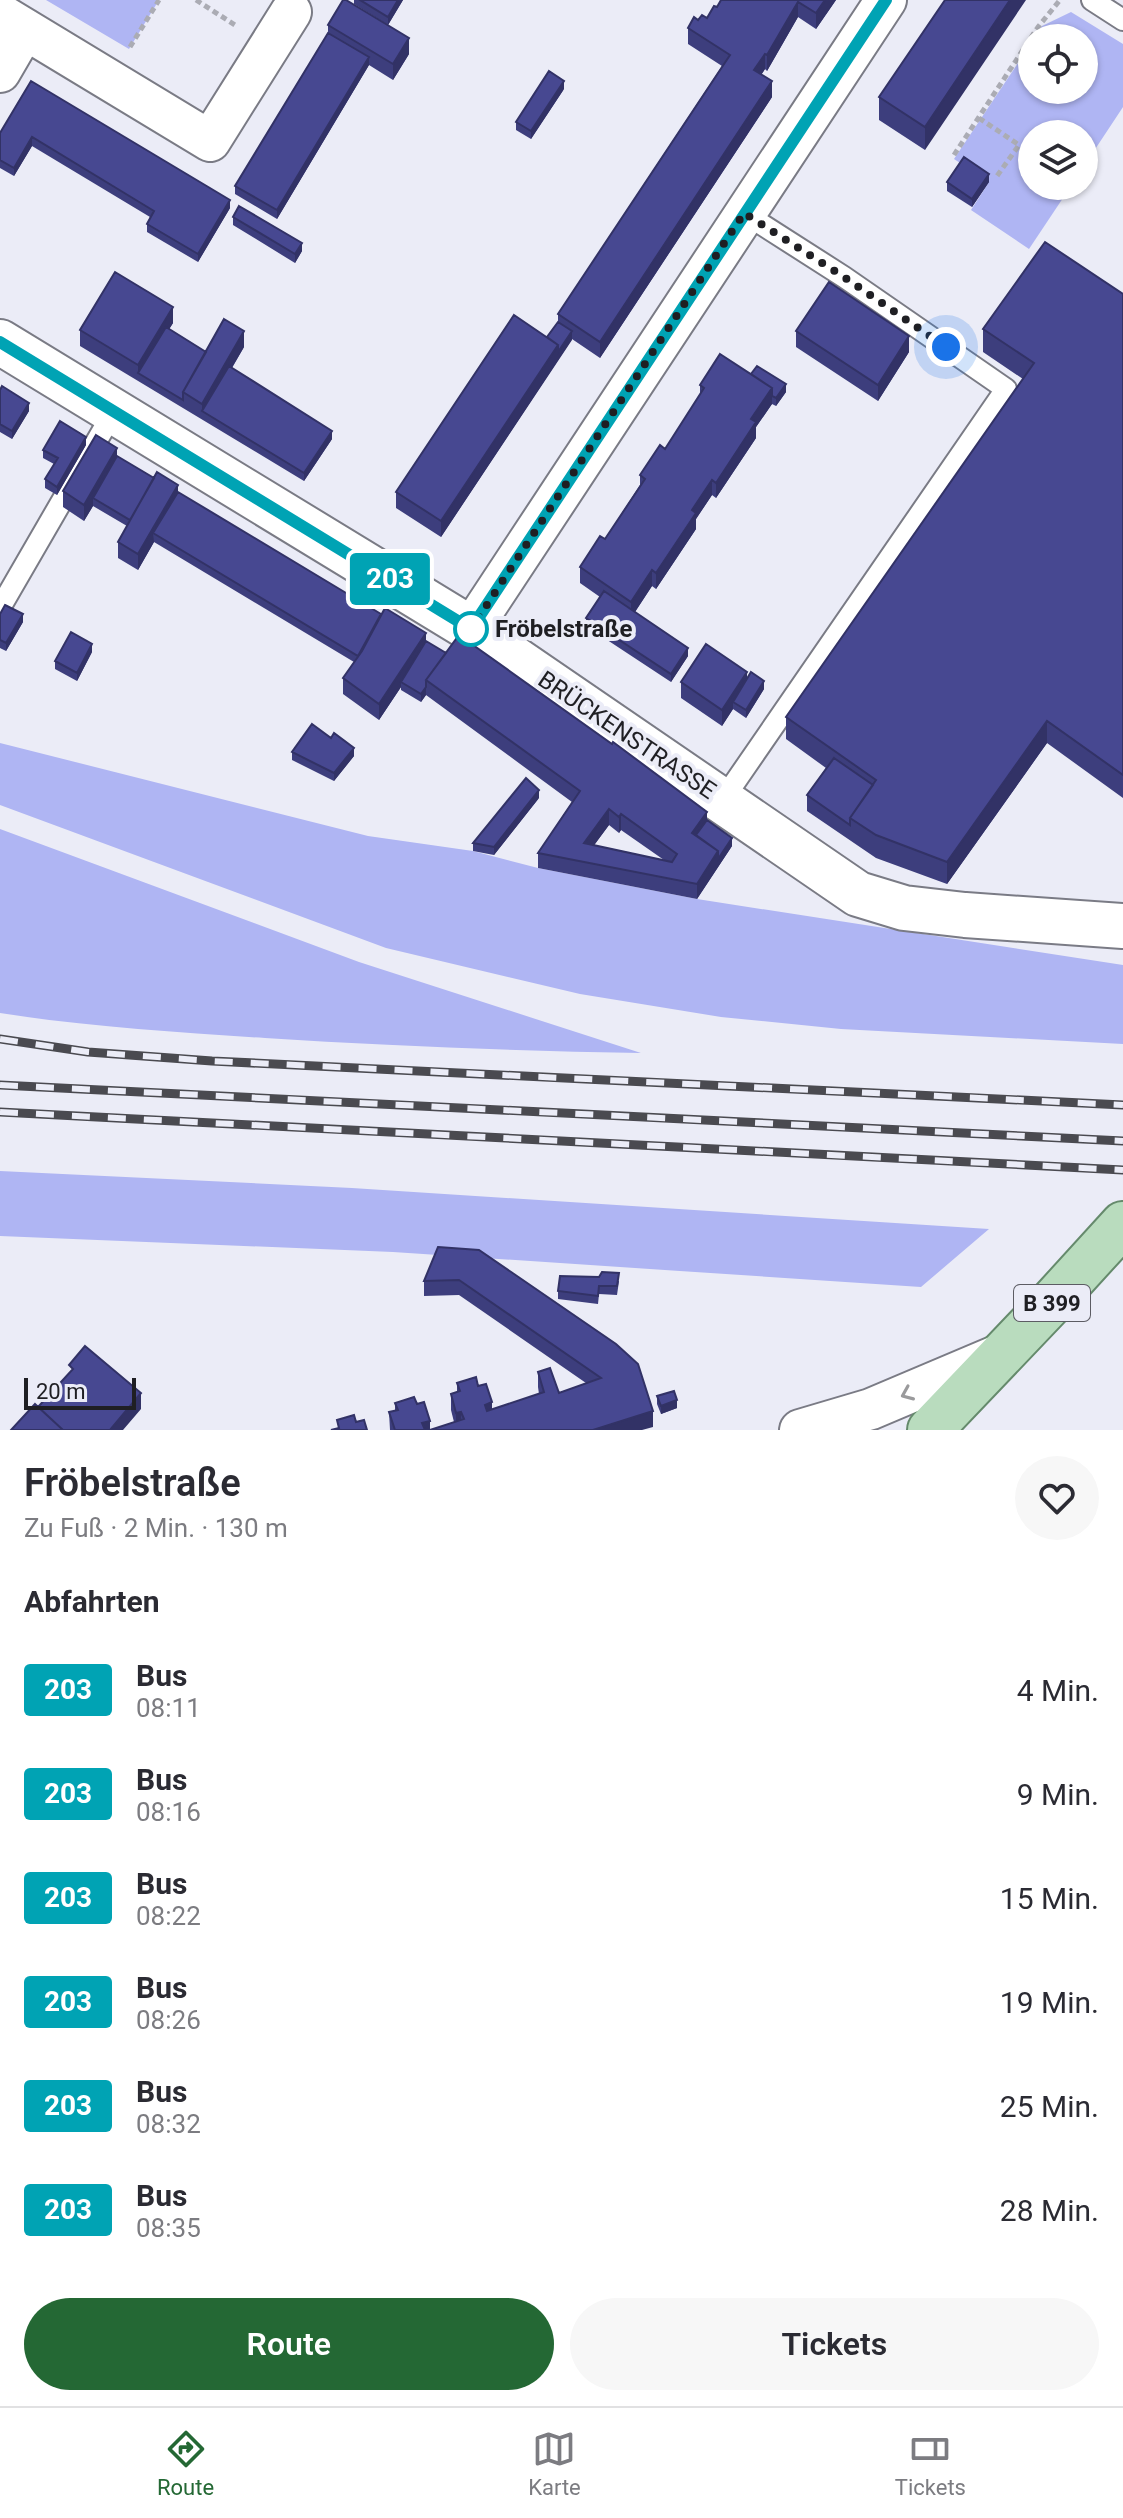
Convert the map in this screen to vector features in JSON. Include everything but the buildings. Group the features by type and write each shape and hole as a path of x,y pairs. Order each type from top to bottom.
{"main road":[{"name":"B 399","path":"930,1430 1110,1238"}],"street":[{"path":"471,629 886,0"},
{"path":"0,72 13,22 210,141 294,4"},
{"name":"BRÜCKENSTRASSE","path":"0,342 471,629 858,894 893,905 965,915 1123,926"},
{"path":"800,1430 871,1409 1005,1353"}],"lane":[{"path":"1092,0 1123,20"},
{"path":"722,801 1006,389 844,277 744,213"},
{"path":"0,608 114,411"}],"path":[{"path":"128,52 159,0"},
{"path":"198,0 236,24 228,37"},
{"path":"954,155 1038,27 1060,0"},
{"path":"979,118 1019,145 997,176"}],"shaded area":[{"path":"46,0 159,0 129,49"},
{"path":"1071,12 1090,24 1046,24"},
{"path":"1098,29 1123,44 1123,107 1098,145 1098,120 1018,120 1018,200 1062,200 1029,249 971,210 989,182 954,159 1018,63 1018,104 1098,104"},
{"path":"0,743 368,836 473,851 538,868 697,899 1123,965 1123,1044 841,1029 721,1017 580,994 386,948 0,805"},
{"path":"0,829 359,962 641,1053 453,1048 265,1038 99,1025 0,1013"},
{"path":"0,1171 352,1188 989,1229 921,1287 393,1252 0,1236"}],"railway":[{"path":"0,1039 88,1052 212,1061 1123,1105"},
{"path":"0,1085 1123,1141"},
{"path":"0,1112 1123,1170"}],"bus line":[{"name":"203","path":"0,342 471,629 886,0"}],"place":[{"name":"Fröbelstraße","path":"471,629"}],"route":[{"path":"471,629 744,213 946,347"}]}
